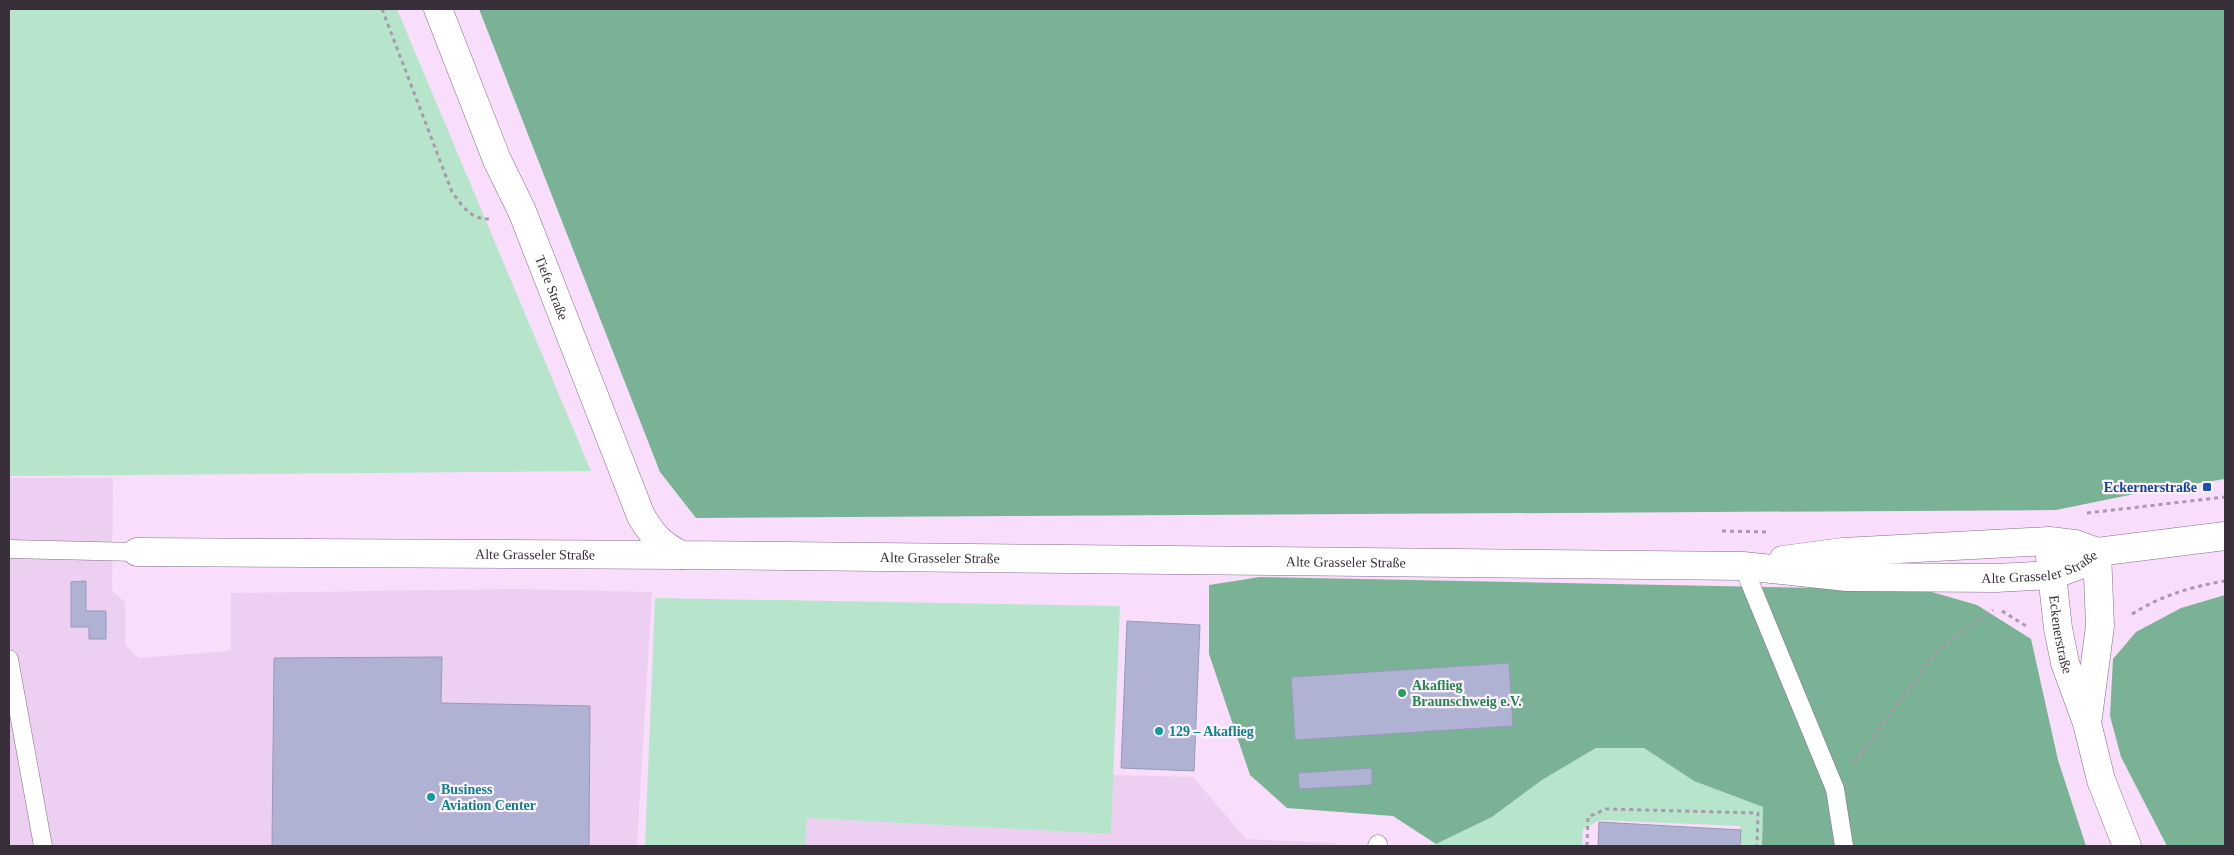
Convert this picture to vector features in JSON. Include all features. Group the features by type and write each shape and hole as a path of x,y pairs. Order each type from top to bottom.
{"main road":[{"name":"Tiefe Straße","path":"438,9 498,160 522,211 641,516 652,534 663,546 680,555"},
{"path":"2097,552 2225,536"},
{"name":"Alte Grasseler Straße","path":"1743,566 1844,552 2049,541 2075,544 2097,552"},
{"name":"Eckenerstraße","path":"2049,541 2058,628 2065,663 2087,723 2101,780 2127,846"},
{"name":"Alte Grasseler Straße","path":"137,552 680,555 1743,566 1847,577 1996,578 2052,575 2077,566 2097,552"},
{"name":"Eckenerstraße","path":"2087,723 2100,626 2097,552"}],"lane":[{"path":"9,549 137,552"},
{"path":"1743,566 1835,789 1844,846"},
{"path":"9,659 43,846"}],"path":[{"path":"382,9 452,192 467,213 483,219 504,218 522,211"},
{"path":"2085,514 2225,497"},
{"path":"1716,532 1776,532"},
{"path":"2130,615 2149,603 2191,586 2225,581"},
{"path":"1835,789 1939,649 1998,607 2029,628"},
{"path":"1587,846 1588,817 1606,809 1758,814 1757,846"}],"shaded area":[{"path":"9,478 113,478 112,591 125,602 125,645 139,658 231,651 231,593 515,589 652,592 637,846 9,846"},
{"path":"1113,775 1193,777 1246,839 1337,843 1337,846 805,846 807,818 1111,834"}],"green space":[{"path":"9,9 397,9 591,471 9,476"},
{"path":"479,9 2225,9 2225,479 2144,492 2056,510 696,518 660,472"},
{"path":"1260,577 1925,590 1977,605 2031,639 2058,760 2086,846 1762,846 1763,807 1694,781 1644,748 1596,748 1542,780 1492,817 1436,844 1393,816 1287,808 1250,775 1209,654 1209,585"},
{"path":"2225,595 2225,846 2167,846 2121,757 2110,716 2113,659 2136,632 2181,608"},
{"path":"655,598 1120,606 1111,834 807,818 805,846 645,846"},
{"path":"1596,748 1644,748 1694,781 1763,807 1762,846 1740,846 1740,826 1600,820 1583,829 1582,846 1411,846 1436,844 1492,817 1542,780"}],"building":[{"path":"86,581 86,611 106,611 106,639 89,639 89,627 71,627 71,582"},
{"name":"129 – Akaflieg","path":"1127,621 1200,625 1194,771 1121,768"},
{"name":"Business Aviation Center","path":"442,657 441,703 590,706 589,846 272,846 274,658"},
{"name":"Akaflieg Braunschweig e.V.","path":"1509,663 1513,726 1295,740 1291,677"},
{"path":"1372,768 1372,785 1299,789 1298,773"},
{"path":"1599,822 1741,830 1740,846 1598,846"}],"place":[{"name":"Eckernerstraße","path":"2207,487"},
{"name":"Akaflieg Braunschweig e.V.","path":"1402,693"},
{"name":"129 – Akaflieg","path":"1159,731"},
{"name":"Business Aviation Center","path":"431,797"}]}
